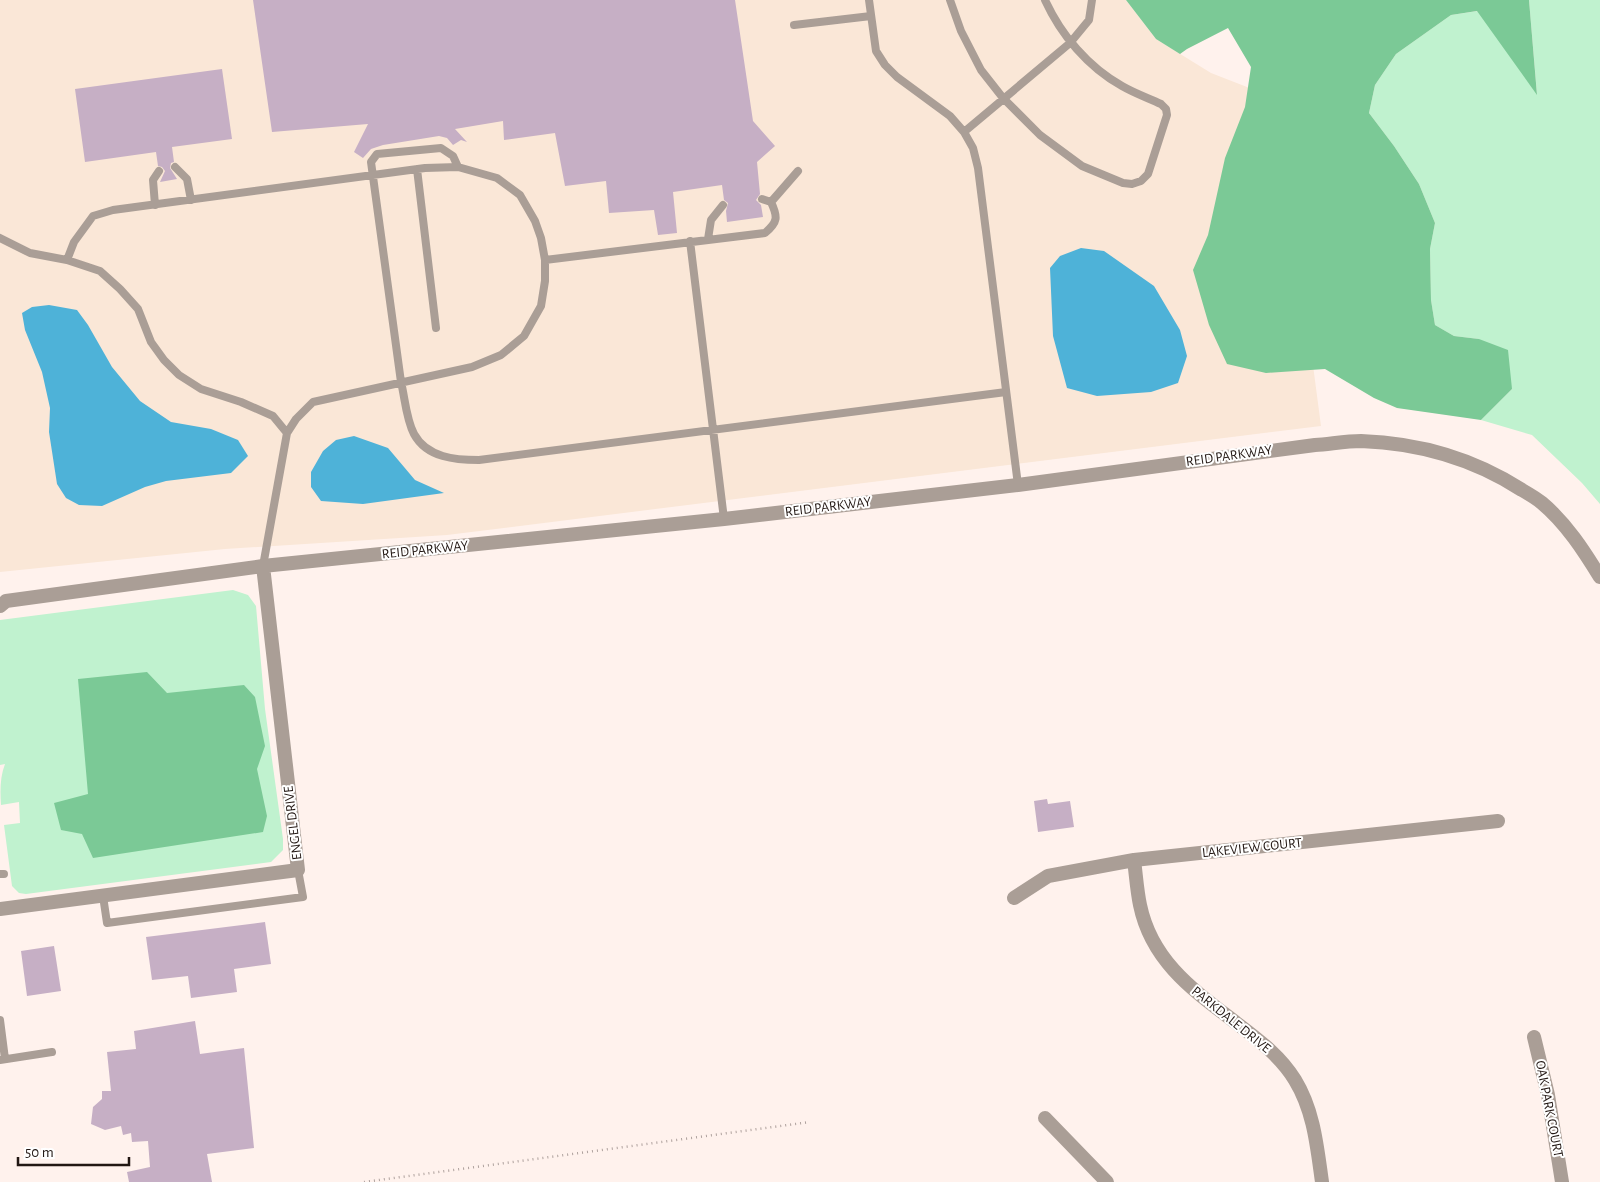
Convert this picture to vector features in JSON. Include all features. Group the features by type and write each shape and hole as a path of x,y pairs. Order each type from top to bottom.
{"street":[{"name":"REID PARKWAY","path":"2,601 263,566 724,519 1018,485 1315,445 1359,441 1402,444 1438,452 1481,467 1511,483 1541,502 1565,526 1600,577"},
{"name":"ENGEL DRIVE","path":"0,909 298,870 263,566"},
{"name":"LAKEVIEW COURT","path":"1014,898 1048,876 1134,860 1498,821"},
{"name":"PARKDALE DRIVE","path":"1134,860 1140,906 1147,928 1157,949 1186,984 1266,1046 1295,1080 1311,1115 1322,1182"},
{"name":"OAK PARK COURT","path":"1534,1037 1548,1095 1562,1182"},
{"path":"1045,1118 1107,1182"}],"lane":[{"path":"869,0 876,52 885,65 950,116 964,132 973,148 978,168 1018,485"},
{"path":"950,0 961,31 981,70 1003,98 1040,135 1082,166 1123,183 1132,184 1141,181 1148,174 1167,115 1166,109 1161,104 1122,86 1093,66 1070,43 1045,0"},
{"path":"964,132 1070,43 1089,20 1092,0"},
{"path":"794,25 871,16"},
{"path":"458,167 453,156 440,148 377,154 372,162 402,382 414,435 426,448 442,457 460,460 479,460 1006,392"},
{"path":"67,260 74,242 93,216 113,210 374,174 458,167 497,178 520,195 535,221 541,238 545,260 545,281 541,306 524,336 501,355 472,367 313,402 296,418 287,433 263,566"},
{"path":"175,168 187,179 191,200"},
{"path":"417,169 436,328"},
{"path":"155,205 153,180 159,170"},
{"path":"771,202 798,171"},
{"path":"545,260 765,233 774,226 776,214 771,202 762,199"},
{"path":"708,240 711,220 723,205"},
{"path":"0,238 30,253 67,260 100,271 138,309 151,342 164,360 179,375 201,389 241,402 273,416 287,433"},
{"path":"690,242 724,519"},
{"path":"103,896 107,923 303,897 298,870"},
{"path":"0,1020 3,1060 52,1052"}],"path":[{"path":"364,1182 810,1122"}],"shaded area":[{"path":"0,0 1126,0 1156,39 1211,73 1278,99 1321,426 447,535 225,549 0,572"}],"green space":[{"path":"1126,0 1529,0 1537,95 1477,11 1451,15 1396,54 1375,85 1369,113 1419,184 1435,223 1430,249 1431,300 1435,325 1454,336 1479,339 1508,350 1512,389 1481,420 1397,408 1374,398 1325,369 1266,373 1227,364 1209,325 1193,270 1208,235 1225,158 1245,107 1251,67 1228,28 1180,54 1156,39"},
{"path":"1529,0 1600,0 1600,504 1582,483 1532,435 1481,420 1512,389 1479,339 1454,336 1435,325 1431,300 1430,249 1435,223 1419,184 1369,113 1375,85 1396,54 1451,15 1478,11 1537,94"},
{"path":"233,590 248,595 256,606 265,709 283,850 271,862 26,894 19,893 12,886 4,825 20,823 19,802 1,805 1,784 5,764 0,765 0,620"},
{"path":"147,672 167,693 244,685 255,697 265,746 257,769 267,816 263,832 93,858 82,834 61,830 54,803 88,794 78,679"}],"water":[{"path":"1081,248 1104,251 1154,286 1180,330 1187,356 1178,383 1151,392 1097,396 1067,388 1053,336 1050,268 1060,256"},
{"path":"49,305 77,310 88,325 112,367 140,401 171,422 211,429 238,440 248,456 231,473 166,481 145,487 102,506 79,505 66,498 57,484 49,432 50,408 42,372 25,330 22,313 32,307"},
{"path":"354,436 388,448 415,480 444,493 363,504 321,501 311,487 311,472 323,451 336,440"}],"building":[{"path":"253,0 735,0 753,121 775,146 757,162 760,194 756,200 761,205 763,217 727,222 726,211 728,203 724,200 722,185 673,192 677,233 658,235 654,210 609,213 606,181 565,186 555,133 504,140 503,121 455,129 467,142 461,140 453,145 447,138 439,136 383,145 371,149 363,158 354,152 368,124 272,132"},
{"path":"222,69 232,139 172,147 174,162 171,163 170,168 177,179 160,182 165,171 162,167 158,166 156,152 85,162 75,89"},
{"path":"1047,799 1048,804 1070,801 1074,827 1038,832 1034,801"},
{"path":"265,922 271,964 234,969 237,992 191,998 188,976 152,980 146,937"},
{"path":"54,946 61,991 27,996 21,951"},
{"path":"195,1021 200,1054 244,1048 254,1148 207,1154 212,1182 129,1182 127,1172 150,1167 148,1141 132,1142 131,1133 123,1135 121,1126 105,1130 91,1124 93,1107 102,1099 102,1091 111,1091 107,1052 136,1049 134,1031"}]}
